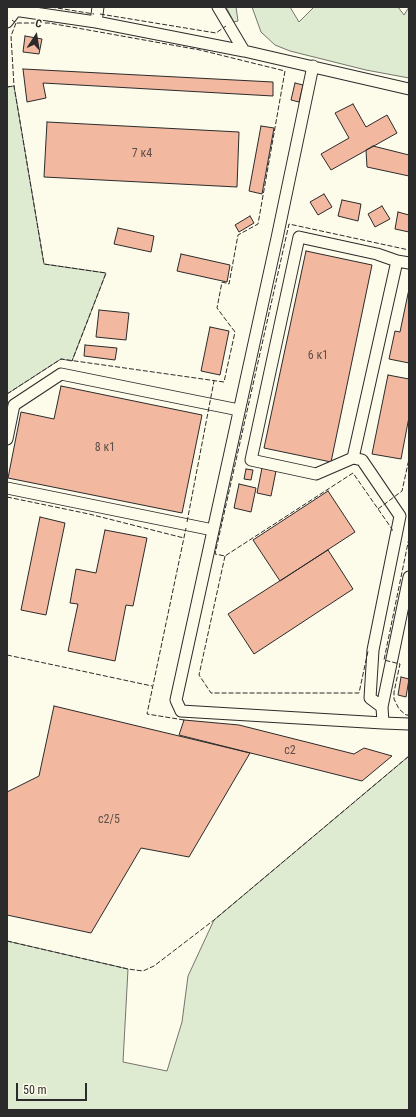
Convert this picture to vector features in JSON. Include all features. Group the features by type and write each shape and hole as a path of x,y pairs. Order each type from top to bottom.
{"street":[{"path":"96,22 98,7"},
{"path":"218,7 244,51"},
{"path":"7,22 12,9 96,22 244,51 409,89"},
{"path":"313,66 279,231 176,700 180,711 409,724"},
{"path":"382,707 370,698 373,650 400,516 362,460 353,458 316,474 251,460 299,237 378,254 397,261 409,263"},
{"path":"353,458 397,261"},
{"path":"7,439 14,405 61,374 239,410"},
{"path":"7,488 213,530"},
{"path":"383,723 382,707 409,577"}],"green space":[{"path":"226,7 236,7 238,21 234,22"},
{"path":"252,7 290,7 299,22 314,7 398,7 404,15 409,7 409,78 366,70 290,51 275,45 261,32"},
{"path":"14,86 44,264 106,273 72,361 61,359 7,394 7,87"},
{"path":"409,756 409,1110 7,1110 7,941 128,969 123,1062 167,1071 182,1022 188,976 214,920"}],"building":[{"path":"25,36 42,39 39,54 23,52"},
{"path":"23,69 273,82 273,96 43,83 46,98 27,102"},
{"path":"295,83 303,85 299,102 291,100"},
{"path":"353,104 366,127 387,115 397,133 331,170 321,154 349,138 335,113"},
{"path":"47,122 239,132 237,187 44,177"},
{"path":"261,126 274,128 262,194 249,191"},
{"path":"373,146 409,155 409,176 367,167 366,150"},
{"path":"324,194 332,207 318,215 310,202"},
{"path":"342,200 361,204 358,221 338,216"},
{"path":"382,206 390,219 375,227 368,214"},
{"path":"398,212 409,215 409,232 395,229"},
{"path":"250,216 254,223 239,232 235,225"},
{"path":"118,228 154,236 151,252 114,244"},
{"path":"306,251 372,265 331,462 264,448"},
{"path":"181,254 230,265 227,282 177,271"},
{"path":"409,289 409,363 389,359 395,331 400,332"},
{"path":"99,310 129,313 126,340 96,337"},
{"path":"210,327 229,331 220,375 201,371"},
{"path":"85,345 117,348 115,360 84,356"},
{"path":"388,375 409,379 409,417 401,459 372,454"},
{"path":"61,386 202,415 182,513 8,478 21,412 54,419"},
{"path":"262,468 276,471 271,496 257,493"},
{"path":"246,469 253,470 251,480 244,479"},
{"path":"239,484 256,488 251,512 234,508"},
{"path":"328,491 355,532 280,581 253,540"},
{"path":"40,517 65,523 46,615 21,610"},
{"path":"105,530 147,538 133,606 126,605 115,661 68,651 78,604 70,603 76,569 96,573"},
{"path":"328,550 353,589 254,654 228,614"},
{"path":"401,677 409,679 406,697 398,695"},
{"path":"54,706 250,753 189,857 141,848 91,933 7,915 7,792 39,776"},
{"path":"184,720 239,725 354,754 364,748 392,756 362,781 179,735"}],"fence":[{"path":"51,7 94,14"},
{"path":"100,14 216,33 226,26"},
{"path":"7,394 61,359 224,382 235,332 217,308 222,282 229,284 238,235 258,224 285,71 200,50 49,23 16,23 12,20"},
{"path":"16,23 11,36 14,86 44,264 106,273 72,361"},
{"path":"7,87 14,86"},
{"path":"392,531 353,473 225,556 215,554 289,224 409,250"},
{"path":"187,522 214,381"},
{"path":"378,509 402,491 409,459"},
{"path":"7,497 89,514 184,538"},
{"path":"184,720 147,714 186,528"},
{"path":"409,538 384,660 400,664 394,699 399,709 406,715 409,715"},
{"path":"225,556 199,675 211,693 359,693 368,651"},
{"path":"7,655 152,686"},
{"path":"7,941 128,969 143,971 154,966 214,920 409,756"}]}
